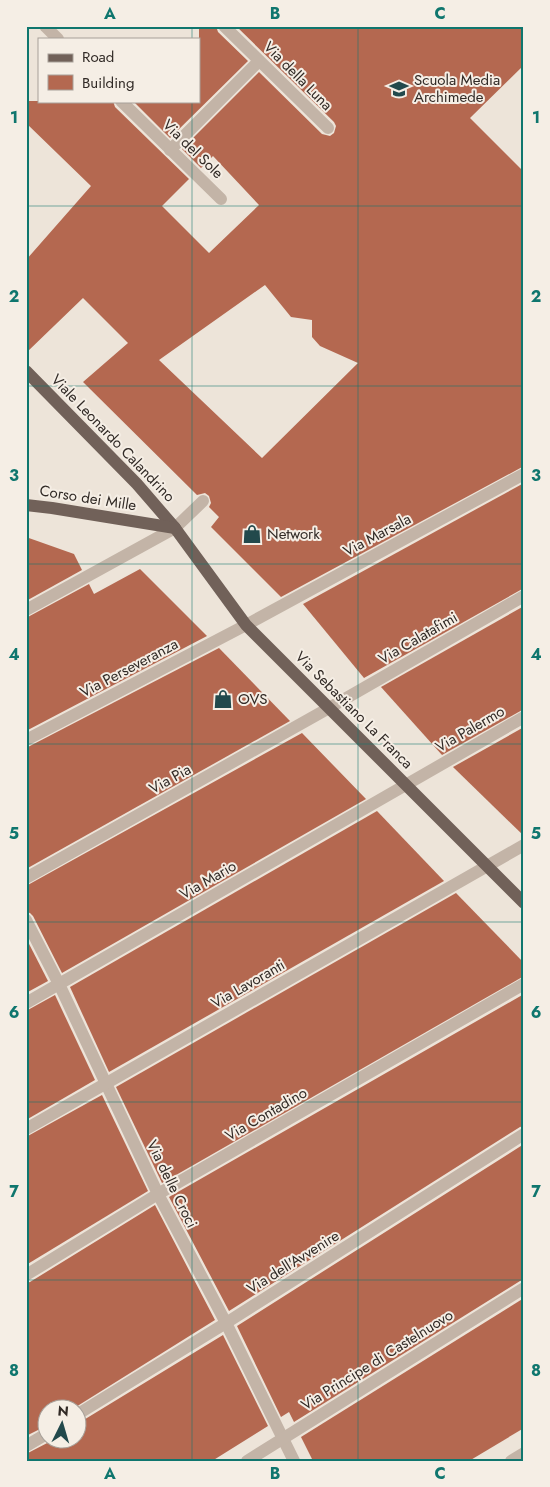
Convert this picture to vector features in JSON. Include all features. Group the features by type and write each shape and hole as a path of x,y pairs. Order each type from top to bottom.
{"main road":[{"name":"Viale Leonardo Calandrino","path":"26,371 137,484 175,528"},
{"name":"Corso dei Mille","path":"26,505 175,528"},
{"name":"Via Sebastiano La Franca","path":"175,528 246,624 524,903"}],"street":[{"path":"45,26 57,38"},
{"name":"Via della Luna","path":"224,26 328,128"},
{"path":"170,150 259,61"},
{"name":"Via del Sole","path":"122,102 221,199"},
{"name":"Via Marsala","path":"246,624 524,474"},
{"path":"26,610 175,528 203,501"},
{"name":"Via Calatafimi","path":"329,708 524,596"},
{"name":"Via Perseveranza","path":"26,740 246,624"},
{"name":"Via Pia","path":"26,878 329,708"},
{"name":"Via Palermo","path":"406,785 524,717"},
{"name":"Via Mario","path":"26,1003 406,785"},
{"name":"Via Lavoranti","path":"26,1130 524,845"},
{"name":"Via delle Croci","path":"26,920 59,984 158,1194 226,1323 294,1461"},
{"name":"Via Contadino","path":"26,1275 158,1194 524,984"},
{"name":"Via dell'Avvenire","path":"88,1408 226,1323 524,1134"},
{"name":"Via Principe di Castelnuovo","path":"247,1461 524,1288"},
{"path":"26,1446 38,1439"},
{"path":"511,1461 524,1453"}],"building":[{"path":"199,26 216,26 218,32 248,61 170,138 134,102 200,102"},
{"path":"236,26 524,26 524,65 470,118 524,172 524,466 281,597 211,527 219,517 209,507 211,503 209,496 205,493 197,495 83,382 128,343 83,298 26,353 26,260 91,186 26,123 26,101 113,102 115,107 189,179 162,206 209,253 259,205 213,156 201,168 182,149 259,72 322,134 330,136 334,133 336,126","holes":["265,285 291,317 312,320 312,337 320,346 358,363 262,458 159,360"]},
{"path":"524,483 524,588 364,678 303,604"},
{"path":"26,537 74,554 82,570 26,601"},
{"path":"140,569 207,636 26,731 26,618 89,584 94,594"},
{"path":"524,606 524,709 442,755 381,687"},
{"path":"219,648 290,721 26,869 26,748"},
{"path":"524,727 524,836 453,767"},
{"path":"302,733 366,799 62,973 33,916 26,912 26,886"},
{"path":"377,811 444,881 109,1072 70,987"},
{"path":"456,893 524,963 524,976 162,1183 116,1087"},
{"path":"26,938 48,981 26,993"},
{"path":"524,994 524,1126 229,1311 169,1197"},
{"path":"55,995 95,1080 26,1120 26,1011"},
{"path":"102,1095 148,1191 26,1265 26,1137"},
{"path":"524,1144 524,1280 294,1422 289,1412 281,1417 237,1326"},
{"path":"155,1205 215,1320 87,1400 38,1400 38,1430 26,1436 26,1283"},
{"path":"524,1298 524,1428 469,1461 313,1461 301,1437"},
{"path":"223,1335 268,1426 212,1461 26,1461 26,1454 38,1448 38,1450 88,1450 88,1417"}],"place":[{"name":"Scuola Media Archimede","path":"399,89"},
{"name":"Network","path":"252,534"},
{"name":"OVS","path":"223,699"}]}
